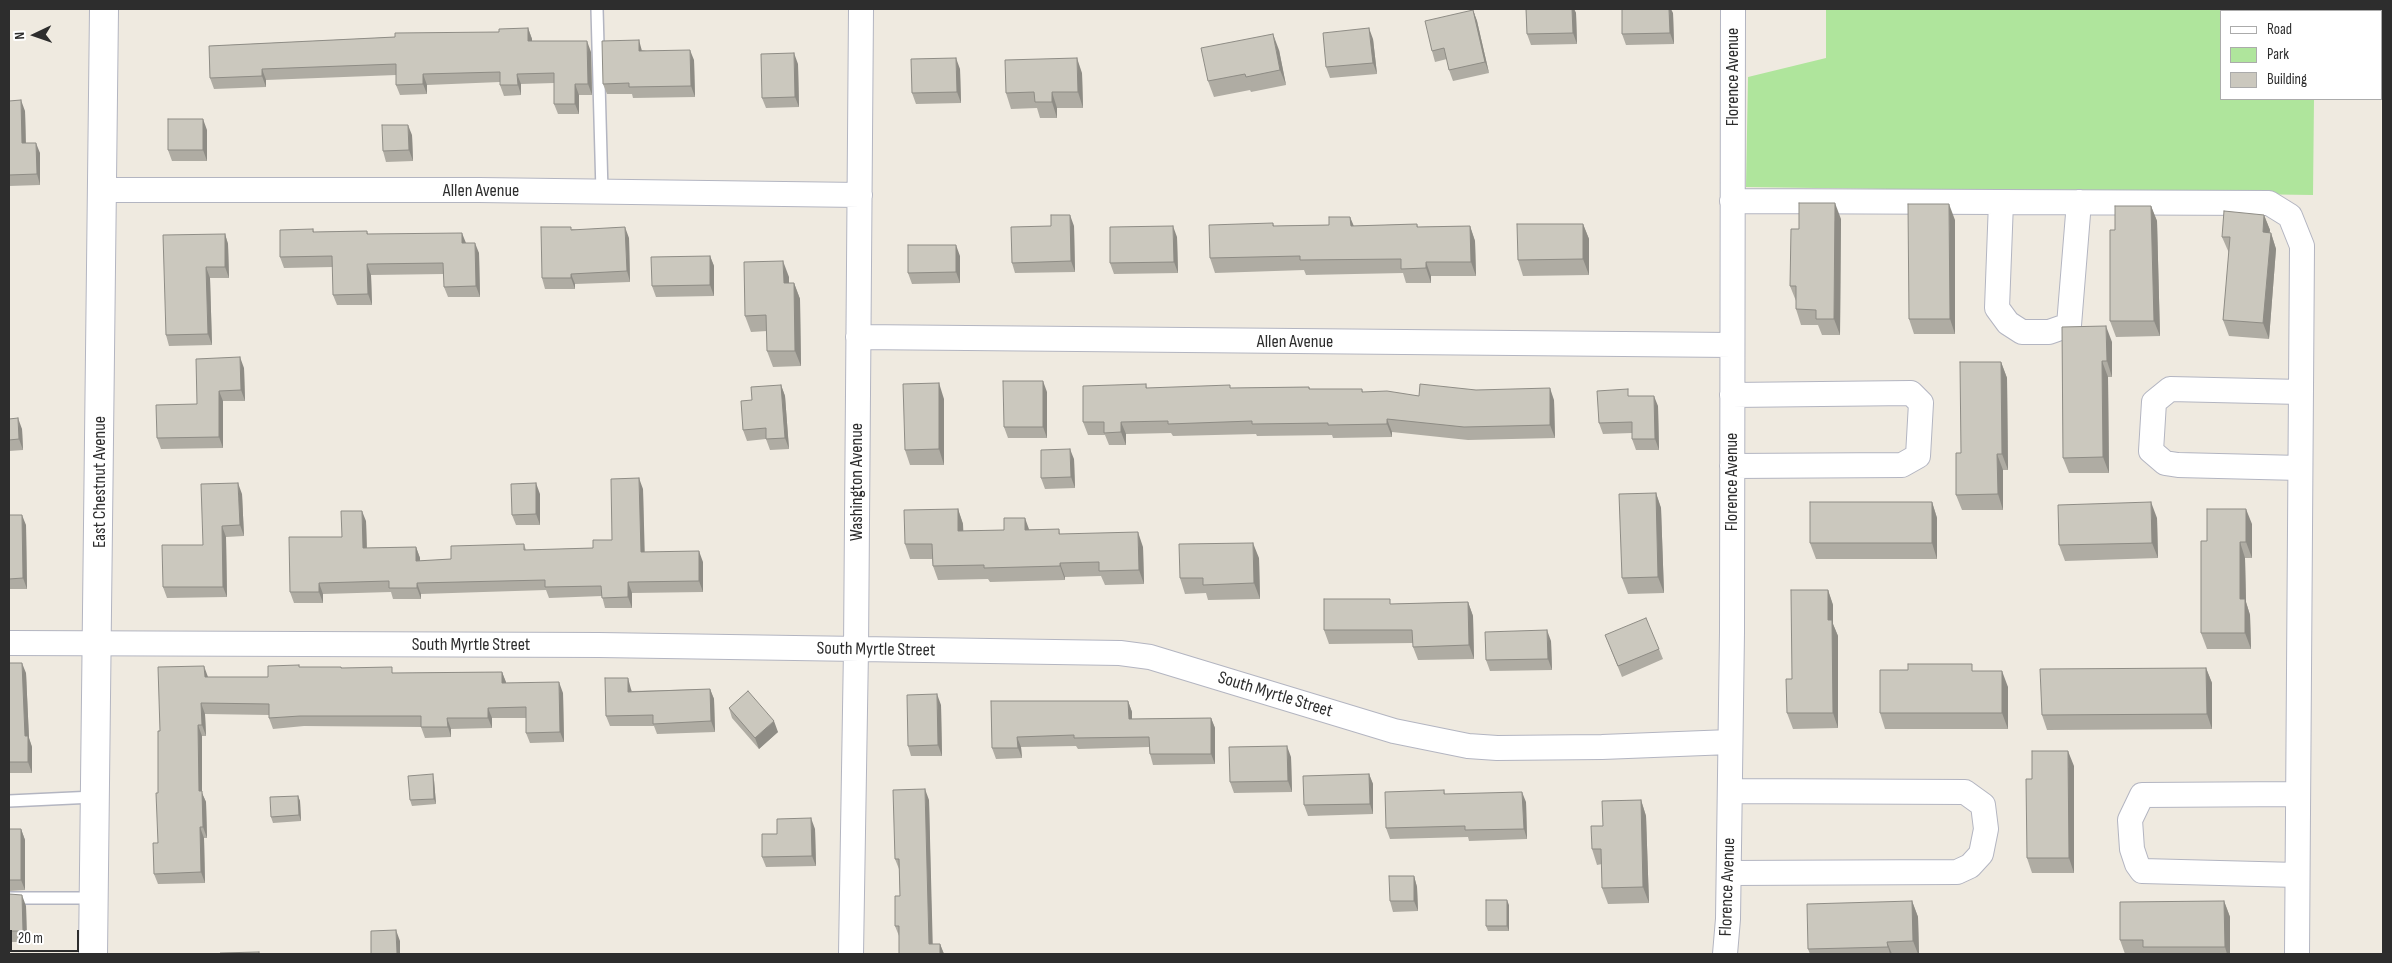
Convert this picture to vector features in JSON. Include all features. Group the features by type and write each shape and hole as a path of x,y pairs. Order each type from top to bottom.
{"street":[{"name":"East Chestnut Avenue","path":"93,954 104,9"},
{"name":"Washington Avenue","path":"851,954 856,649 861,9"},
{"name":"Florence Avenue","path":"1725,954 1729,873 1730,791 1733,9"},
{"name":"Allen Avenue","path":"102,190 860,195"},
{"path":"1732,201 2268,203 2290,216 2302,246 2297,954"},
{"path":"2001,202 1996,308 2008,323 2022,332 2049,332 2069,325 2079,202"},
{"name":"Allen Avenue","path":"858,337 1732,345"},
{"path":"2300,468 2178,465 2165,463 2151,451 2154,402 2170,389 2301,392"},
{"path":"1732,395 1911,393 1921,402 1918,456 1902,465 1732,466"},
{"name":"South Myrtle Street","path":"9,644 599,645 1120,653 1150,657 1394,731 1468,746 1497,748 1602,747 1730,742"},
{"path":"1729,873 1957,872 1970,866 1981,854 1986,829 1983,805 1965,792 1730,791"},
{"path":"2297,875 2142,871 2137,864 2132,849 2130,820 2142,795 2298,794"}],"lane":[{"path":"597,9 602,192"},
{"path":"9,801 94,797"},
{"path":"9,898 93,898"}],"green space":[{"path":"1826,9 2315,9 2220,10 2220,100 2314,100 2313,195 1746,187 1748,77 1826,58"}],"building":[{"path":"1526,9 1572,9 1573,33 1527,34"},
{"path":"1622,9 1669,9 1670,33 1622,34"},
{"path":"1473,10 1485,62 1449,70 1444,48 1432,51 1425,21"},
{"path":"528,28 528,41 587,41 588,84 575,84 575,104 554,104 554,73 517,74 518,85 500,85 500,72 423,74 423,84 396,85 396,64 262,69 262,76 210,78 209,46 395,37 395,33 499,32 499,29"},
{"path":"1369,28 1373,63 1326,67 1323,33"},
{"path":"1273,34 1280,70 1246,77 1245,74 1208,81 1201,48"},
{"path":"639,40 639,51 690,50 691,86 629,87 629,83 603,84 602,41"},
{"path":"794,53 795,97 762,98 761,54"},
{"path":"956,58 957,92 912,93 911,59"},
{"path":"1077,58 1078,92 1052,92 1052,102 1035,102 1034,92 1006,93 1005,60"},
{"path":"21,100 22,143 36,143 37,174 9,175 9,101"},
{"path":"168,119 203,119 203,150 168,150"},
{"path":"382,125 408,125 409,150 383,151"},
{"path":"1799,203 1835,203 1834,319 1816,319 1816,310 1796,309 1796,286 1790,286 1791,229 1799,229"},
{"path":"1908,204 1949,204 1950,319 1909,319"},
{"path":"2115,206 2151,206 2154,321 2110,321 2110,230 2115,230"},
{"path":"2224,211 2264,215 2263,232 2271,233 2263,323 2223,320 2230,237 2222,237"},
{"path":"1051,215 1070,215 1071,261 1012,263 1011,227 1051,226"},
{"path":"1329,217 1350,217 1351,226 1417,224 1417,227 1470,226 1471,262 1426,262 1426,268 1401,269 1401,259 1300,260 1300,256 1210,258 1209,225 1273,223 1273,226 1329,225"},
{"path":"1517,224 1583,224 1583,259 1518,260"},
{"path":"1173,226 1174,262 1110,263 1110,227"},
{"path":"541,227 571,227 571,230 625,227 627,271 571,274 571,278 542,278"},
{"path":"313,229 313,232 367,231 367,234 462,233 462,243 475,243 476,286 444,287 443,263 367,264 368,294 333,295 332,256 280,257 280,230"},
{"path":"225,234 225,267 206,267 208,334 166,335 163,235"},
{"path":"908,245 956,245 956,272 908,273"},
{"path":"710,256 710,285 652,286 651,257"},
{"path":"783,261 784,283 794,283 795,351 767,351 766,315 745,316 744,262"},
{"path":"2106,326 2107,361 2102,361 2103,457 2063,458 2062,327"},
{"path":"240,357 241,390 219,391 219,437 157,438 156,405 197,404 196,359"},
{"path":"1960,362 2001,362 2002,454 1997,454 1998,494 1956,495 1956,453 1961,453"},
{"path":"1003,381 1043,381 1043,427 1004,427"},
{"path":"939,383 939,449 905,450 903,384"},
{"path":"1146,384 1146,388 1230,385 1230,388 1309,387 1309,389 1362,389 1362,392 1387,391 1419,396 1420,384 1476,390 1550,388 1550,425 1464,427 1387,419 1387,424 1328,425 1328,423 1252,424 1252,421 1168,424 1168,421 1121,422 1121,432 1104,433 1104,422 1083,422 1083,386"},
{"path":"781,385 785,438 766,439 766,428 743,430 741,401 752,400 751,387"},
{"path":"1628,389 1628,396 1654,396 1655,439 1632,439 1632,422 1599,423 1597,391"},
{"path":"18,418 19,439 9,440 9,419"},
{"path":"1070,449 1071,477 1041,478 1041,450"},
{"path":"639,478 641,552 699,551 699,581 628,582 628,597 602,598 601,586 545,587 545,580 417,583 417,588 389,588 389,581 319,583 319,592 290,592 289,537 342,537 341,511 362,511 363,548 416,547 416,561 451,559 451,546 524,544 524,550 593,548 593,540 612,540 611,479"},
{"path":"238,483 240,525 222,526 223,587 163,587 162,545 203,545 201,484"},
{"path":"536,483 536,514 512,515 511,484"},
{"path":"1656,493 1658,577 1622,578 1619,494"},
{"path":"1810,502 1932,502 1932,543 1810,543"},
{"path":"2151,502 2152,543 2059,545 2058,505"},
{"path":"958,509 958,531 1004,530 1004,518 1025,518 1025,530 1059,529 1059,534 1138,532 1139,570 1099,571 1099,562 1060,563 1060,566 984,568 984,565 933,566 932,544 905,544 904,510"},
{"path":"2207,509 2246,509 2246,542 2240,542 2240,599 2245,599 2245,633 2201,633 2201,541 2207,541"},
{"path":"9,515 22,515 23,578 9,579"},
{"path":"1253,543 1254,583 1203,585 1203,578 1180,578 1179,544"},
{"path":"1791,590 1828,590 1828,620 1832,620 1833,713 1787,713 1786,679 1792,679"},
{"path":"1324,599 1390,599 1390,604 1468,602 1469,645 1413,647 1412,630 1324,630"},
{"path":"1646,618 1659,649 1618,666 1605,635"},
{"path":"1547,630 1548,659 1486,660 1485,632"},
{"path":"9,663 22,663 25,736 28,736 28,762 9,762"},
{"path":"1908,664 1972,664 1972,671 2002,671 2002,713 1880,713 1880,670 1908,670"},
{"path":"299,665 299,667 341,668 392,667 392,673 502,672 502,683 559,682 560,732 526,733 526,707 488,708 488,718 447,718 448,727 421,727 421,716 300,716 269,718 269,704 201,703 202,725 198,725 199,791 202,791 203,827 200,827 201,872 154,874 153,843 158,843 156,793 158,793 158,731 160,731 158,667 204,666 205,677 268,677 268,666"},
{"path":"2206,668 2207,714 2042,715 2040,669"},
{"path":"605,678 628,678 628,692 710,689 711,721 653,724 653,715 606,716"},
{"path":"748,691 774,721 755,738 729,708"},
{"path":"937,694 938,745 908,746 907,695"},
{"path":"991,701 1128,701 1129,719 1211,718 1211,754 1150,754 1149,737 1074,738 1074,735 1017,737 1018,748 992,748"},
{"path":"1287,746 1288,781 1230,782 1229,747"},
{"path":"2032,751 2068,751 2069,858 2027,858 2026,779 2032,779"},
{"path":"433,774 434,799 410,800 408,776"},
{"path":"1369,774 1370,804 1304,805 1303,776"},
{"path":"925,789 929,944 940,944 940,954 899,954 899,926 895,926 895,896 900,896 899,859 895,859 893,790"},
{"path":"1444,790 1444,794 1522,792 1524,829 1465,830 1465,826 1386,828 1385,792"},
{"path":"298,796 299,815 271,817 270,797"},
{"path":"1641,800 1643,887 1602,888 1601,849 1592,849 1591,826 1603,826 1602,801"},
{"path":"811,818 812,856 762,857 762,834 777,834 777,819"},
{"path":"9,829 21,829 21,880 9,880"},
{"path":"1389,876 1414,876 1414,901 1390,901"},
{"path":"9,894 22,895 23,931 9,931"},
{"path":"1486,900 1507,900 1507,926 1486,926"},
{"path":"1912,901 1913,941 1887,942 1888,947 1808,949 1807,904"},
{"path":"2224,901 2225,947 2143,947 2143,940 2120,940 2120,902"},
{"path":"396,930 397,954 371,954 371,931"},
{"path":"259,952 259,954 220,954 220,953"}]}
